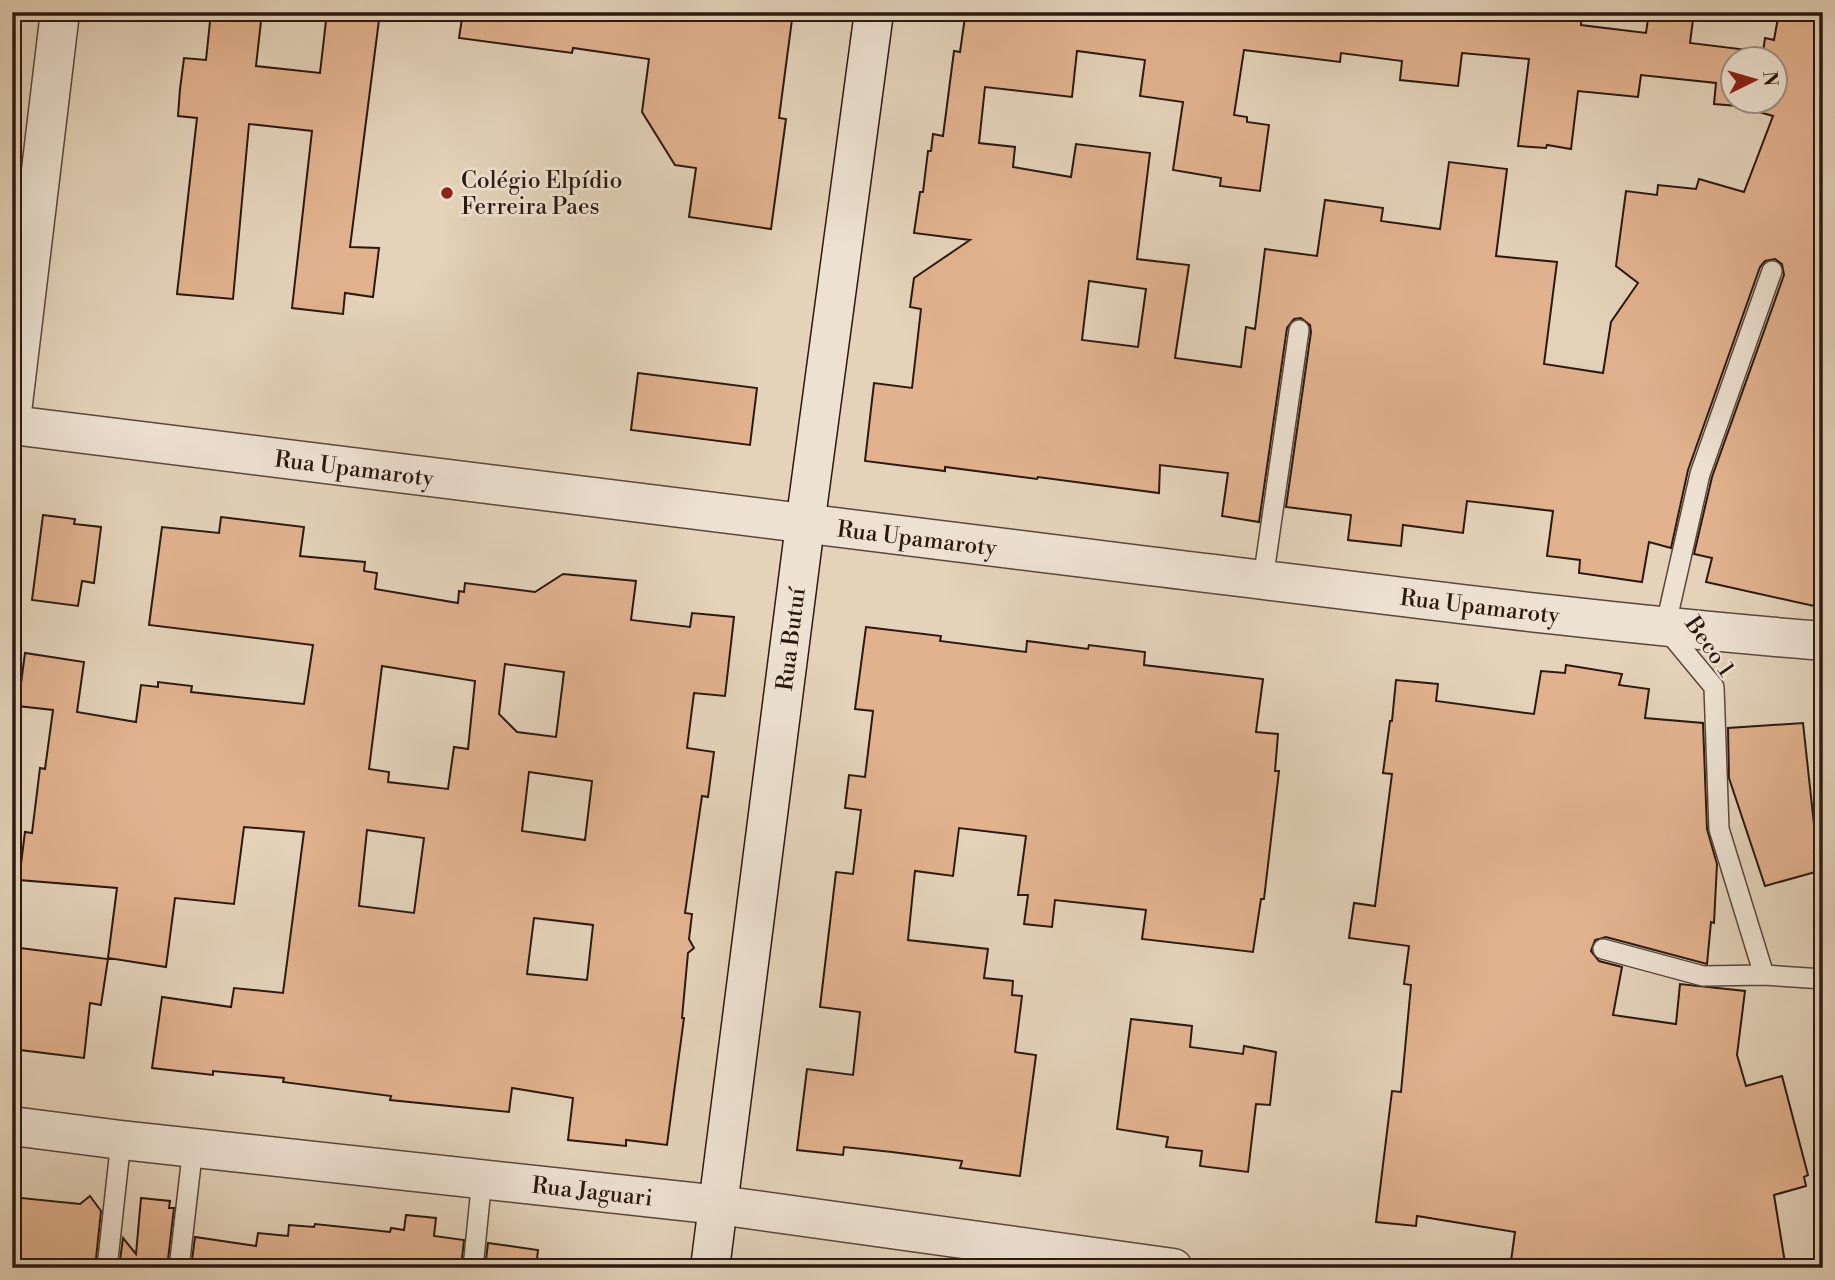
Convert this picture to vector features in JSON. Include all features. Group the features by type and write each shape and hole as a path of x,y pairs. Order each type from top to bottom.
{"street":[{"path":"12,412 61,12"},
{"name":"Rua Butuí","path":"710,1268 874,12"},
{"name":"Rua Upamaroty","path":"12,425 1262,580 1665,628 1823,641"},
{"name":"Rua Jaguari","path":"12,1126 719,1205 1173,1268"}],"lane":[{"name":"Beco 1","path":"1764,975 1719,829 1714,687 1665,628 1700,474 1772,271"},
{"path":"1262,580 1299,330"},
{"path":"1602,949 1703,976 1764,975 1823,979"},
{"path":"107,1268 121,1140"},
{"path":"179,1268 193,1147"},
{"path":"472,1268 482,1178"}],"building":[{"path":"211,12 262,12 256,66 320,73 327,12 380,12 350,247 379,248 373,297 345,293 343,314 292,308 312,131 249,124 233,299 177,294 197,118 178,116 180,89 184,58 206,60"},
{"path":"463,12 793,12 779,118 786,119 771,229 689,217 696,168 675,165 642,112 649,59 573,48 572,53 459,38"},
{"path":"973,12 1582,12 1581,25 1646,33 1649,12 1694,12 1690,43 1720,47 1720,104 1714,104 1716,83 1641,75 1638,97 1578,91 1571,149 1547,145 1546,148 1518,146 1529,59 1462,53 1458,86 1400,80 1402,61 1341,53 1340,62 1244,50 1234,115 1247,117 1247,122 1269,125 1260,191 1220,186 1221,178 1173,170 1183,102 1140,96 1145,60 1077,51 1072,97 985,87 979,143 1015,147 1013,167 1071,177 1076,144 1150,153 1137,259 1189,265 1175,358 1241,367 1246,327 1255,329 1265,249 1317,256 1325,200 1383,208 1381,221 1440,229 1449,162 1507,169 1496,256 1557,262 1544,364 1603,373 1611,322 1638,283 1616,266 1626,191 1657,195 1658,185 1696,189 1699,179 1744,192 1773,116 1790,116 1790,46 1764,46 1765,38 1774,40 1779,12 1823,12 1823,608 1706,582 1712,558 1694,554 1712,477 1784,275 1782,264 1775,259 1765,261 1760,267 1688,470 1671,548 1649,542 1642,582 1579,573 1580,560 1547,556 1553,511 1467,501 1463,533 1403,525 1401,546 1348,540 1351,515 1286,507 1311,332 1310,325 1301,318 1294,319 1287,328 1259,522 1222,516 1228,473 1160,465 1159,493 1038,477 945,467 945,471 865,461 874,383 912,388 921,309 910,307 914,278 970,240 914,233 933,134 943,136 954,51 960,52 965,17 972,17","holes":["1089,281 1146,289 1138,347 1082,340"]},
{"path":"638,373 757,388 750,445 631,430"},
{"path":"43,515 75,519 74,524 101,527 94,583 82,581 78,606 32,600"},
{"path":"221,517 304,527 300,556 365,562 364,571 377,573 375,589 458,603 459,591 464,592 465,583 535,592 563,574 636,581 631,620 690,627 692,613 734,617 725,696 694,693 687,748 714,752 708,797 702,796 685,913 692,914 689,939 694,948 688,953 684,1018 667,1145 626,1140 626,1146 568,1140 573,1098 512,1088 509,1112 390,1100 391,1096 283,1082 284,1078 213,1071 213,1075 152,1068 162,997 231,1007 234,988 283,993 304,832 244,827 234,904 175,898 166,967 108,958 117,888 19,880 25,832 32,833 40,768 45,769 53,710 18,706 25,653 84,662 77,712 136,722 141,685 158,687 158,682 192,686 191,692 304,704 313,645 149,625 162,527 219,533","holes":["505,664 564,672 556,737 517,732 499,714","382,666 475,681 468,749 454,747 448,789 388,782 389,772 369,769","529,772 592,781 585,840 522,831","367,830 424,838 414,913 359,906","534,918 593,925 587,980 527,974"]},
{"path":"866,627 941,636 940,641 1026,652 1027,641 1088,649 1089,645 1145,652 1144,665 1263,679 1256,732 1278,734 1275,771 1279,771 1264,899 1261,899 1253,952 1142,939 1146,910 1055,900 1052,927 1024,924 1028,895 1018,895 1026,836 959,828 953,876 915,871 908,940 988,949 984,978 1013,981 1012,995 1022,996 1015,1052 1036,1055 1020,1176 960,1168 962,1161 892,1152 844,1147 843,1155 797,1150 807,1069 853,1075 860,1012 820,1007 836,872 853,874 861,810 845,808 849,775 865,777 873,711 855,709"},
{"path":"1566,665 1622,674 1619,685 1649,689 1645,718 1703,723 1707,829 1717,864 1714,923 1711,922 1707,964 1606,937 1595,940 1591,951 1599,961 1622,967 1613,1015 1676,1024 1680,984 1745,991 1737,1055 1746,1086 1782,1076 1808,1175 1804,1177 1806,1186 1774,1195 1785,1263 1758,1268 1510,1268 1515,1232 1417,1216 1416,1226 1376,1222 1392,1091 1401,1092 1411,985 1404,984 1409,946 1349,938 1354,903 1375,906 1392,774 1383,773 1396,680 1438,684 1436,701 1534,714 1541,671 1565,673"},
{"path":"1803,723 1817,852 1814,852 1819,871 1765,886 1729,778 1728,728"},
{"path":"12,947 108,959 101,1005 90,1003 84,1058 12,1049"},
{"path":"1131,1019 1192,1026 1190,1047 1243,1054 1244,1046 1276,1052 1270,1105 1256,1104 1248,1172 1200,1166 1202,1151 1166,1147 1168,1137 1117,1129"},
{"path":"90,1196 101,1211 95,1268 12,1268 12,1197 80,1204"},
{"path":"141,1198 170,1201 169,1208 174,1208 167,1268 119,1268 123,1238 136,1254"},
{"path":"406,1215 436,1218 434,1236 464,1240 461,1268 191,1268 195,1237 256,1246 258,1233 288,1236 289,1225 314,1227 315,1224 390,1232 391,1228 404,1230"},
{"path":"488,1243 538,1250 536,1268 485,1268"}],"place":[{"name":"Colégio Elpídio Ferreira Paes","path":"447,193"}]}
